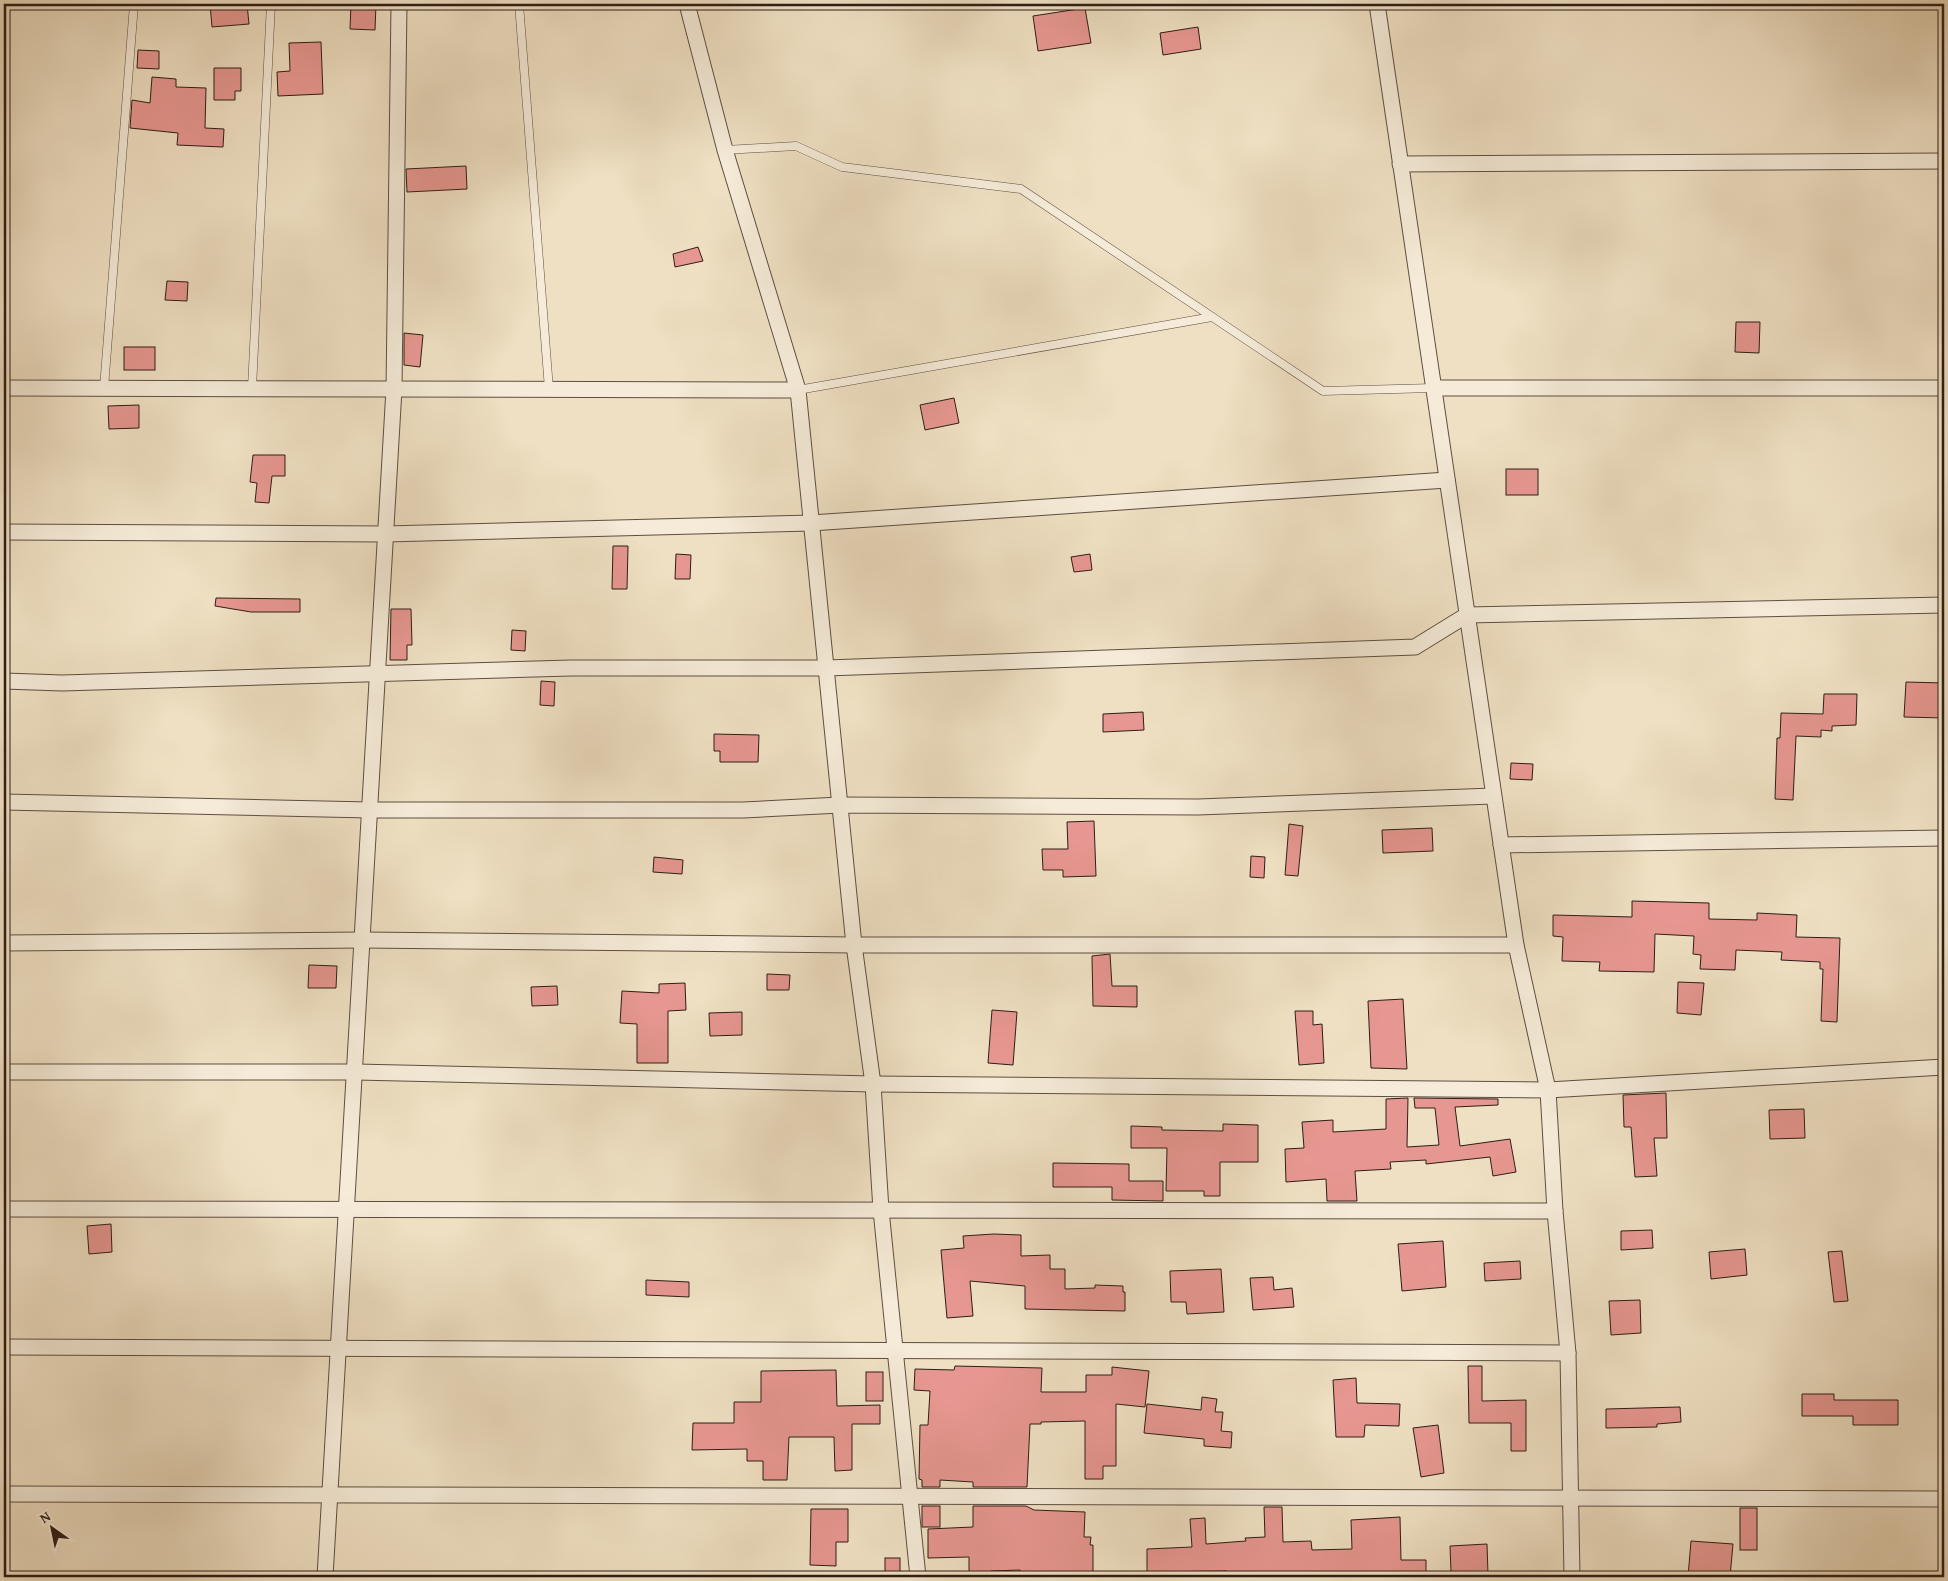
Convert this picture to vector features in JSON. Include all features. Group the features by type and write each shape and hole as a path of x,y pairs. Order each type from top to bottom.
{"street":[{"path":"325,1577 346,1209 356,1072 394,389 399,4"},
{"path":"687,4 725,150 798,390 854,945 873,1084 881,1210 918,1577"},
{"path":"1377,4 1516,945 1548,1090 1555,1210 1568,1354 1572,1577"},
{"path":"1400,164 1944,161"},
{"path":"4,388 798,390"},
{"path":"1433,388 1944,388"},
{"path":"4,532 386,534 811,523 1447,480"},
{"path":"4,681 62,683 571,668 826,668 1415,647 1467,615 1944,605"},
{"path":"4,802 370,810 743,810 840,806 1198,807 1494,796"},
{"path":"1501,845 1944,838"},
{"path":"4,943 362,940 854,945 1516,945"},
{"path":"4,1072 356,1072 873,1084 1548,1090 1944,1067"},
{"path":"4,1209 1555,1210"},
{"path":"4,1347 1568,1354"},
{"path":"4,1494 1944,1499"}],"lane":[{"path":"104,388 134,4"},
{"path":"252,388 271,4"},
{"path":"519,4 549,389"},
{"path":"725,150 796,146 842,167 1021,189 1323,391 1433,388"},
{"path":"798,390 1212,317"}],"building":[{"path":"210,4 247,4 249,24 212,27"},
{"path":"351,4 376,4 375,30 350,29"},
{"path":"1085,8 1091,43 1038,51 1033,16"},
{"path":"1198,27 1201,49 1163,55 1160,33"},
{"path":"321,42 323,94 278,96 277,72 290,71 289,43"},
{"path":"138,50 159,51 159,69 137,68"},
{"path":"214,68 241,68 241,91 235,91 235,100 214,100"},
{"path":"152,77 176,79 176,87 206,88 205,128 224,129 223,147 177,145 178,133 130,128 132,100 150,103"},
{"path":"466,166 467,189 407,192 406,169"},
{"path":"698,247 703,261 675,267 673,254"},
{"path":"167,281 188,282 187,301 165,300"},
{"path":"1736,322 1760,322 1759,353 1735,352"},
{"path":"404,333 423,335 420,367 404,365"},
{"path":"124,347 155,347 155,370 124,370"},
{"path":"954,398 959,423 925,430 920,405"},
{"path":"139,405 139,428 109,429 108,406"},
{"path":"253,455 285,455 285,476 272,476 269,503 255,502 257,483 250,482"},
{"path":"1506,469 1538,469 1538,495 1506,495"},
{"path":"613,546 628,546 627,589 612,589"},
{"path":"676,554 691,555 690,579 675,579"},
{"path":"1090,554 1092,570 1074,572 1071,557"},
{"path":"216,598 300,599 300,612 251,612 215,606"},
{"path":"391,609 411,609 412,645 407,645 407,660 390,660"},
{"path":"512,630 526,631 525,651 511,650"},
{"path":"541,681 555,682 554,706 540,705"},
{"path":"1906,682 1944,683 1944,718 1904,717"},
{"path":"1824,694 1857,694 1856,725 1832,726 1832,731 1821,730 1821,737 1796,736 1793,800 1775,799 1777,738 1780,738 1781,713 1823,714"},
{"path":"1143,712 1144,730 1103,732 1103,714"},
{"path":"714,734 759,735 758,762 720,762 720,751 714,751"},
{"path":"1511,763 1533,764 1532,780 1510,779"},
{"path":"1094,821 1096,876 1063,877 1063,870 1043,870 1042,849 1068,849 1067,822"},
{"path":"1289,824 1303,826 1298,876 1285,875"},
{"path":"1432,828 1433,851 1383,853 1382,830"},
{"path":"1251,856 1265,857 1264,878 1250,877"},
{"path":"654,857 683,860 682,874 653,872"},
{"path":"1632,901 1709,903 1709,919 1757,920 1757,913 1797,915 1796,937 1840,938 1837,1022 1821,1021 1823,969 1820,969 1820,962 1781,960 1782,952 1736,950 1735,970 1700,969 1701,955 1693,954 1694,936 1655,934 1654,972 1599,971 1600,962 1562,961 1563,937 1553,936 1553,915 1632,917"},
{"path":"1110,954 1112,986 1137,986 1137,1007 1093,1006 1092,956"},
{"path":"309,965 337,966 336,988 308,988"},
{"path":"767,974 790,975 789,990 767,990"},
{"path":"1678,982 1704,983 1701,1015 1677,1013"},
{"path":"685,983 686,1010 668,1011 668,1063 637,1063 637,1024 620,1023 622,991 659,993 659,984"},
{"path":"557,986 558,1005 532,1006 531,987"},
{"path":"1403,999 1407,1069 1371,1068 1368,1001"},
{"path":"992,1010 1017,1012 1013,1065 988,1063"},
{"path":"1295,1011 1313,1011 1313,1025 1322,1024 1324,1063 1299,1065"},
{"path":"742,1012 742,1035 710,1036 709,1013"},
{"path":"1666,1093 1667,1138 1654,1138 1657,1176 1635,1177 1631,1127 1624,1127 1623,1095"},
{"path":"1408,1098 1407,1147 1439,1145 1435,1108 1415,1108 1414,1098 1498,1099 1498,1105 1455,1107 1460,1146 1510,1139 1516,1172 1493,1176 1490,1157 1426,1164 1426,1160 1390,1162 1391,1169 1355,1171 1357,1201 1327,1201 1326,1179 1286,1182 1285,1149 1304,1148 1302,1122 1333,1120 1333,1132 1386,1129 1386,1099"},
{"path":"1804,1109 1805,1138 1770,1139 1769,1110"},
{"path":"1223,1124 1258,1125 1258,1162 1220,1162 1220,1196 1204,1196 1204,1191 1166,1191 1167,1148 1131,1148 1131,1126 1162,1127 1162,1130 1223,1131"},
{"path":"1053,1163 1129,1164 1129,1181 1163,1181 1163,1201 1112,1200 1112,1187 1053,1187"},
{"path":"111,1224 112,1252 89,1254 87,1226"},
{"path":"1652,1230 1653,1248 1621,1250 1621,1231"},
{"path":"1021,1235 1021,1256 1050,1255 1050,1269 1065,1269 1065,1289 1095,1288 1095,1285 1123,1286 1123,1292 1125,1292 1125,1311 1025,1309 1025,1286 970,1281 973,1316 947,1318 941,1250 964,1248 963,1236"},
{"path":"1443,1241 1446,1287 1402,1291 1398,1244"},
{"path":"1745,1249 1747,1275 1711,1279 1709,1252"},
{"path":"1842,1251 1848,1301 1834,1302 1828,1252"},
{"path":"1520,1261 1521,1279 1485,1281 1484,1263"},
{"path":"1221,1269 1224,1312 1187,1314 1186,1302 1171,1302 1170,1271"},
{"path":"1273,1277 1274,1290 1292,1288 1294,1307 1253,1310 1250,1278"},
{"path":"646,1280 689,1282 689,1297 646,1295"},
{"path":"1640,1300 1641,1333 1611,1335 1609,1301"},
{"path":"955,1366 1042,1368 1041,1392 1086,1392 1086,1375 1112,1375 1112,1367 1149,1371 1145,1407 1116,1404 1116,1466 1103,1466 1103,1479 1085,1479 1085,1421 1041,1422 1041,1424 1030,1424 1027,1487 973,1487 973,1482 940,1480 940,1487 922,1487 922,1480 919,1479 920,1425 928,1425 930,1391 914,1390 915,1369 954,1370"},
{"path":"1468,1366 1482,1366 1482,1401 1526,1400 1526,1451 1511,1451 1511,1423 1469,1423"},
{"path":"836,1370 837,1406 880,1405 880,1424 852,1424 852,1470 835,1471 834,1437 789,1437 787,1480 763,1480 763,1461 747,1461 747,1449 692,1450 693,1423 734,1423 734,1402 761,1402 761,1371"},
{"path":"866,1372 883,1372 883,1401 866,1401"},
{"path":"1356,1378 1357,1403 1400,1404 1399,1426 1365,1425 1364,1437 1336,1437 1333,1380"},
{"path":"1802,1394 1834,1394 1834,1400 1898,1400 1898,1425 1853,1425 1853,1416 1802,1416"},
{"path":"1202,1397 1217,1399 1215,1412 1223,1412 1221,1431 1232,1432 1231,1448 1204,1446 1204,1439 1144,1433 1147,1404 1201,1410"},
{"path":"1680,1407 1681,1422 1657,1424 1657,1427 1606,1428 1606,1409"},
{"path":"1438,1425 1444,1473 1421,1477 1413,1428"},
{"path":"922,1506 940,1506 940,1527 922,1527"},
{"path":"973,1506 1026,1506 1034,1510 1085,1512 1084,1537 1091,1537 1090,1545 1093,1545 1093,1577 1021,1577 1020,1570 991,1571 992,1577 969,1577 969,1557 928,1558 928,1529 973,1527"},
{"path":"1264,1507 1282,1507 1283,1542 1311,1541 1312,1550 1352,1549 1351,1520 1400,1517 1401,1560 1426,1560 1426,1577 1362,1575 1362,1572 1313,1575 1313,1577 1227,1577 1227,1571 1147,1572 1147,1549 1192,1547 1190,1519 1205,1518 1206,1544 1246,1541 1245,1538 1265,1537"},
{"path":"1740,1508 1757,1508 1757,1550 1740,1550"},
{"path":"811,1509 848,1509 848,1542 836,1542 836,1566 810,1565"},
{"path":"1691,1541 1733,1544 1730,1577 1688,1577"},
{"path":"1487,1544 1488,1574 1451,1572 1450,1546"},
{"path":"885,1558 900,1558 900,1577 885,1577"}]}
